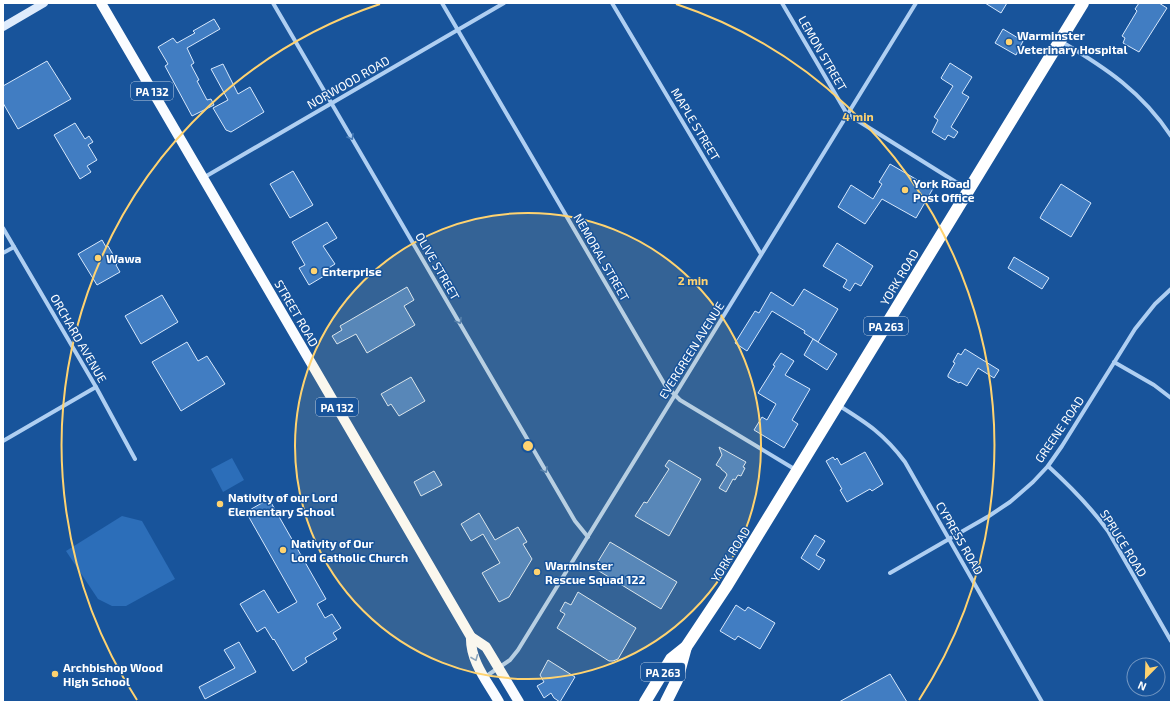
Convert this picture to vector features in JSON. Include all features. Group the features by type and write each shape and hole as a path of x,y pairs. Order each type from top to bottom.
{"highway":[{"name":"YORK ROAD","path":"666,702 676,680 686,647 726,587 1083,3"},
{"name":"YORK ROAD","path":"645,702 671,659 686,647"}],"main road":[{"name":"STREET ROAD","path":"101,3 471,637 486,648 519,702"},
{"name":"STREET ROAD","path":"471,637 472,652 475,662 499,702"}],"street":[{"path":"3,27 44,3"},
{"name":"OLIVE STREET","path":"273,3 575,521 588,537"},
{"name":"NEMORAL STREET","path":"442,3 665,385 680,400 797,471"},
{"name":"NORWOOD ROAD","path":"203,178 504,3"},
{"name":"MAPLE STREET","path":"612,3 761,254"},
{"name":"LEMON STREET","path":"782,3 847,114 968,190"},
{"name":"EVERGREEN AVENUE","path":"485,678 510,660 518,650 916,3"},
{"path":"1060,40 1099,64 1123,82 1155,114 1171,136"},
{"name":"ORCHARD AVENUE","path":"3,228 96,388 135,459"},
{"path":"3,253 14,247"},
{"name":"GREENE ROAD","path":"890,573 989,516 1010,502 1033,482 1048,466 1062,446 1144,316 1171,289"},
{"path":"1114,362 1171,398"},
{"path":"3,441 96,388"},
{"name":"CYPRESS ROAD","path":"837,405 868,424 882,435 894,447 905,462 1042,702"},
{"name":"SPRUCE ROAD","path":"1048,466 1075,491 1101,522 1171,641"}],"shaded area":[{"path":"232,458 244,480 223,492 211,469"},
{"path":"122,516 142,521 175,579 126,606 112,606 98,599 66,551"}],"building":[{"path":"985,3 1007,3 1001,13"},
{"path":"1139,3 1159,3 1167,8 1139,52 1123,43 1125,38 1122,36 1137,11 1135,9"},
{"path":"214,19 220,29 187,48 194,63 191,65 199,80 197,81 207,100 211,99 214,105 192,116 165,66 168,64 158,47 173,38 177,43 195,33 193,31"},
{"name":"Warminster Veterinary Hospital","path":"1003,29 1023,41 1016,55 995,43"},
{"path":"47,61 71,99 18,129 3,103 3,86"},
{"path":"950,63 972,77 962,93 969,97 951,127 958,132 954,138 948,135 945,140 932,132 938,120 934,117 953,86 941,78"},
{"path":"223,64 238,94 250,87 264,112 231,132 226,130 213,108 228,100 211,69"},
{"path":"75,123 85,139 89,136 93,142 88,145 97,160 87,166 91,172 80,179 54,135"},
{"name":"York Road Post Office","path":"890,164 926,185 928,181 935,185 916,218 882,199 865,224 838,207 851,185 873,199 882,184 879,182"},
{"path":"293,171 313,205 290,218 270,184"},
{"path":"1061,184 1091,203 1071,237 1040,218"},
{"path":"327,222 337,238 323,246 335,264 327,269 329,273 309,285 299,268 305,265 292,242"},
{"name":"Wawa","path":"102,240 106,247 108,246 118,263 116,265 120,272 97,285 78,254"},
{"path":"837,243 873,266 861,286 855,283 850,291 843,287 847,280 823,266"},
{"path":"1014,257 1049,278 1042,289 1008,268"},
{"path":"407,287 414,300 404,306 415,325 367,353 356,334 337,344 332,336 342,330 340,326"},
{"path":"804,289 838,309 818,342 804,333 805,331 772,311 747,351 735,343 755,311 759,313 771,292 793,306"},
{"path":"162,295 178,322 141,344 125,316"},
{"path":"813,339 837,354 827,370 804,355"},
{"path":"187,342 198,361 207,356 225,384 181,411 152,362"},
{"path":"965,349 999,370 994,378 978,368 967,386 948,377 958,353 961,355"},
{"path":"781,353 794,361 785,375 810,389 792,420 798,424 784,448 754,430 762,417 767,420 776,404 758,393 775,366 773,365"},
{"path":"411,377 425,401 399,416 391,404 388,406 381,394"},
{"path":"719,447 746,462 741,476 738,475 735,480 733,479 726,492 719,488 727,475 716,465 722,455"},
{"path":"865,452 883,484 872,491 870,489 847,502 840,490 842,489 826,461 833,457 835,460 837,458 841,465"},
{"path":"669,460 701,479 669,536 635,516 644,502 647,503 669,469 665,466"},
{"path":"434,471 442,485 421,496 414,482"},
{"name":"Nativity of Our Lord Catholic Church","path":"269,499 326,599 317,604 325,618 332,614 341,628 333,633 337,639 305,658 307,662 293,671 265,627 257,632 240,604 264,590 278,613 297,602 246,512"},
{"path":"479,513 495,540 518,527 527,542 523,544 532,559 509,597 499,602 482,573 500,563 483,534 471,541 461,524"},
{"path":"815,535 825,541 816,555 825,560 819,570 801,558"},
{"path":"610,542 677,582 661,609 594,568"},
{"path":"578,592 636,628 618,659 609,661 557,628 565,614 560,611 565,602 571,605"},
{"path":"736,605 745,611 748,607 775,623 760,649 738,636 735,640 720,631"},
{"path":"239,642 256,672 205,699 199,687 235,668 224,650"},
{"path":"548,660 575,677 560,702 554,698 551,693 544,698 537,686 544,682 540,675"},
{"path":"890,674 907,702 839,702"}],"place":[{"name":"Warminster Veterinary Hospital","path":"1009,42"},
{"name":"York Road Post Office","path":"905,190"},
{"name":"Wawa","path":"98,258"},
{"name":"Enterprise","path":"314,271"},
{"name":"Nativity of our Lord Elementary School","path":"220,504"},
{"name":"Nativity of Our Lord Catholic Church","path":"283,550"},
{"name":"Warminster Rescue Squad 122","path":"537,572"},
{"name":"Archbishop Wood High School","path":"55,674"}]}
